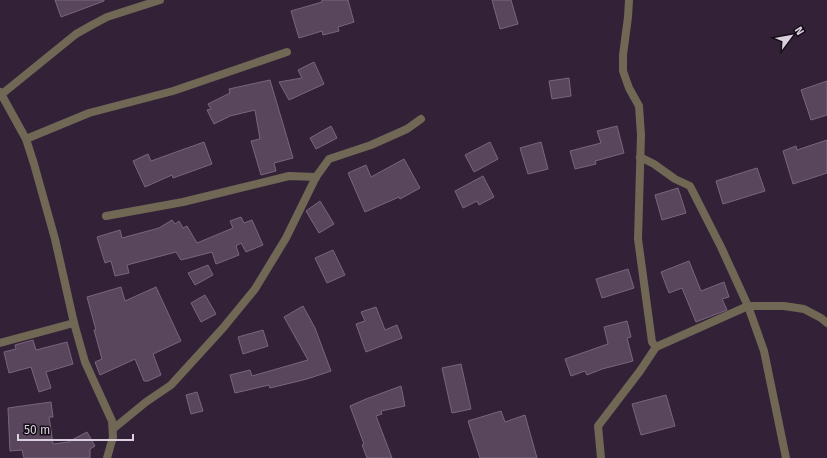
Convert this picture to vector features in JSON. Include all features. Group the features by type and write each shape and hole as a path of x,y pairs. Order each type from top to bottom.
{"street":[{"path":"107,458 113,437 112,421 86,362 74,323 55,239 26,139 1,93 76,34 107,16 160,0"},
{"path":"629,0 623,55 623,71 639,106 640,157 638,239 652,342 656,347"},
{"path":"26,139 89,113 173,90 287,52"},
{"path":"113,428 146,402 171,385 223,328 259,282 286,238 316,177 329,159 371,145 407,129 421,120"},
{"path":"640,157 654,164 675,179 690,186 721,247 748,306 764,351 786,458"},
{"path":"106,216 183,202 289,176 316,177"},
{"path":"601,458 598,426 640,371 656,347 748,306 784,306 804,309 827,323"},
{"path":"0,343 74,323"}],"building":[{"path":"55,0 104,0 104,1 61,17"},
{"path":"322,0 348,0 354,22 338,27 339,31 323,35 322,31 299,38 291,11 322,2"},
{"path":"492,0 511,0 518,24 500,29"},
{"path":"314,62 324,84 289,100 279,82 302,78 298,70"},
{"path":"569,78 571,96 552,99 549,81"},
{"path":"270,80 293,158 274,163 276,171 261,175 251,141 260,139 255,110 230,116 214,124 207,110 211,109 208,104 230,93 229,89"},
{"path":"827,81 827,115 811,120 801,90"},
{"path":"331,126 337,138 316,149 310,138"},
{"path":"617,126 624,153 595,161 596,164 575,169 570,151 601,143 597,131"},
{"path":"827,140 827,173 793,184 783,151 796,146 797,150"},
{"path":"204,142 212,164 173,178 172,175 145,187 133,161 148,154 151,161"},
{"path":"490,142 498,159 474,172 465,155"},
{"path":"541,142 548,169 528,174 520,148"},
{"path":"404,159 420,188 400,199 399,197 365,212 348,173 366,165 371,177"},
{"path":"757,168 765,191 723,204 716,181"},
{"path":"483,176 494,197 479,205 477,201 463,208 455,191"},
{"path":"678,188 686,213 662,220 655,195"},
{"path":"320,201 334,224 319,233 306,211"},
{"path":"241,217 244,223 252,220 263,245 246,252 241,243 236,246 239,255 216,264 212,252 181,260 176,252 127,265 129,273 115,276 111,261 105,263 97,237 120,230 122,238 159,228 172,220 175,224 179,221 183,228 187,226 197,243 233,228 230,221"},
{"path":"333,250 345,275 327,283 315,258"},
{"path":"689,261 701,291 724,282 729,297 722,299 727,310 696,322 682,288 669,293 661,272"},
{"path":"208,265 213,275 195,285 188,273"},
{"path":"628,269 634,288 602,298 596,279"},
{"path":"121,287 125,301 156,287 181,341 153,354 161,375 148,381 144,381 135,359 100,375 95,362 102,359 87,297"},
{"path":"205,295 216,314 201,322 191,303"},
{"path":"303,306 315,328 331,371 307,379 270,388 269,385 235,393 230,375 250,370 252,376 308,360 284,317"},
{"path":"376,307 385,330 397,325 402,338 366,352 356,324 365,321 361,312"},
{"path":"627,321 631,337 627,338 633,361 602,369 587,375 585,371 571,376 565,359 608,344 604,327"},
{"path":"263,330 268,346 243,354 238,337"},
{"path":"33,340 36,350 67,342 73,364 46,372 51,388 39,392 31,367 9,373 4,352 16,349 15,345"},
{"path":"461,364 471,409 452,413 442,368"},
{"path":"401,386 405,406 381,411 382,414 376,416 392,458 367,458 362,445 364,444 350,406"},
{"path":"197,392 203,411 191,414 186,395"},
{"path":"666,395 675,426 641,435 632,404"},
{"path":"51,402 53,417 49,417 53,444 68,442 87,432 95,446 90,449 90,458 24,458 22,450 10,451 8,408"},
{"path":"501,411 505,422 525,415 537,458 480,458 468,421"}]}
